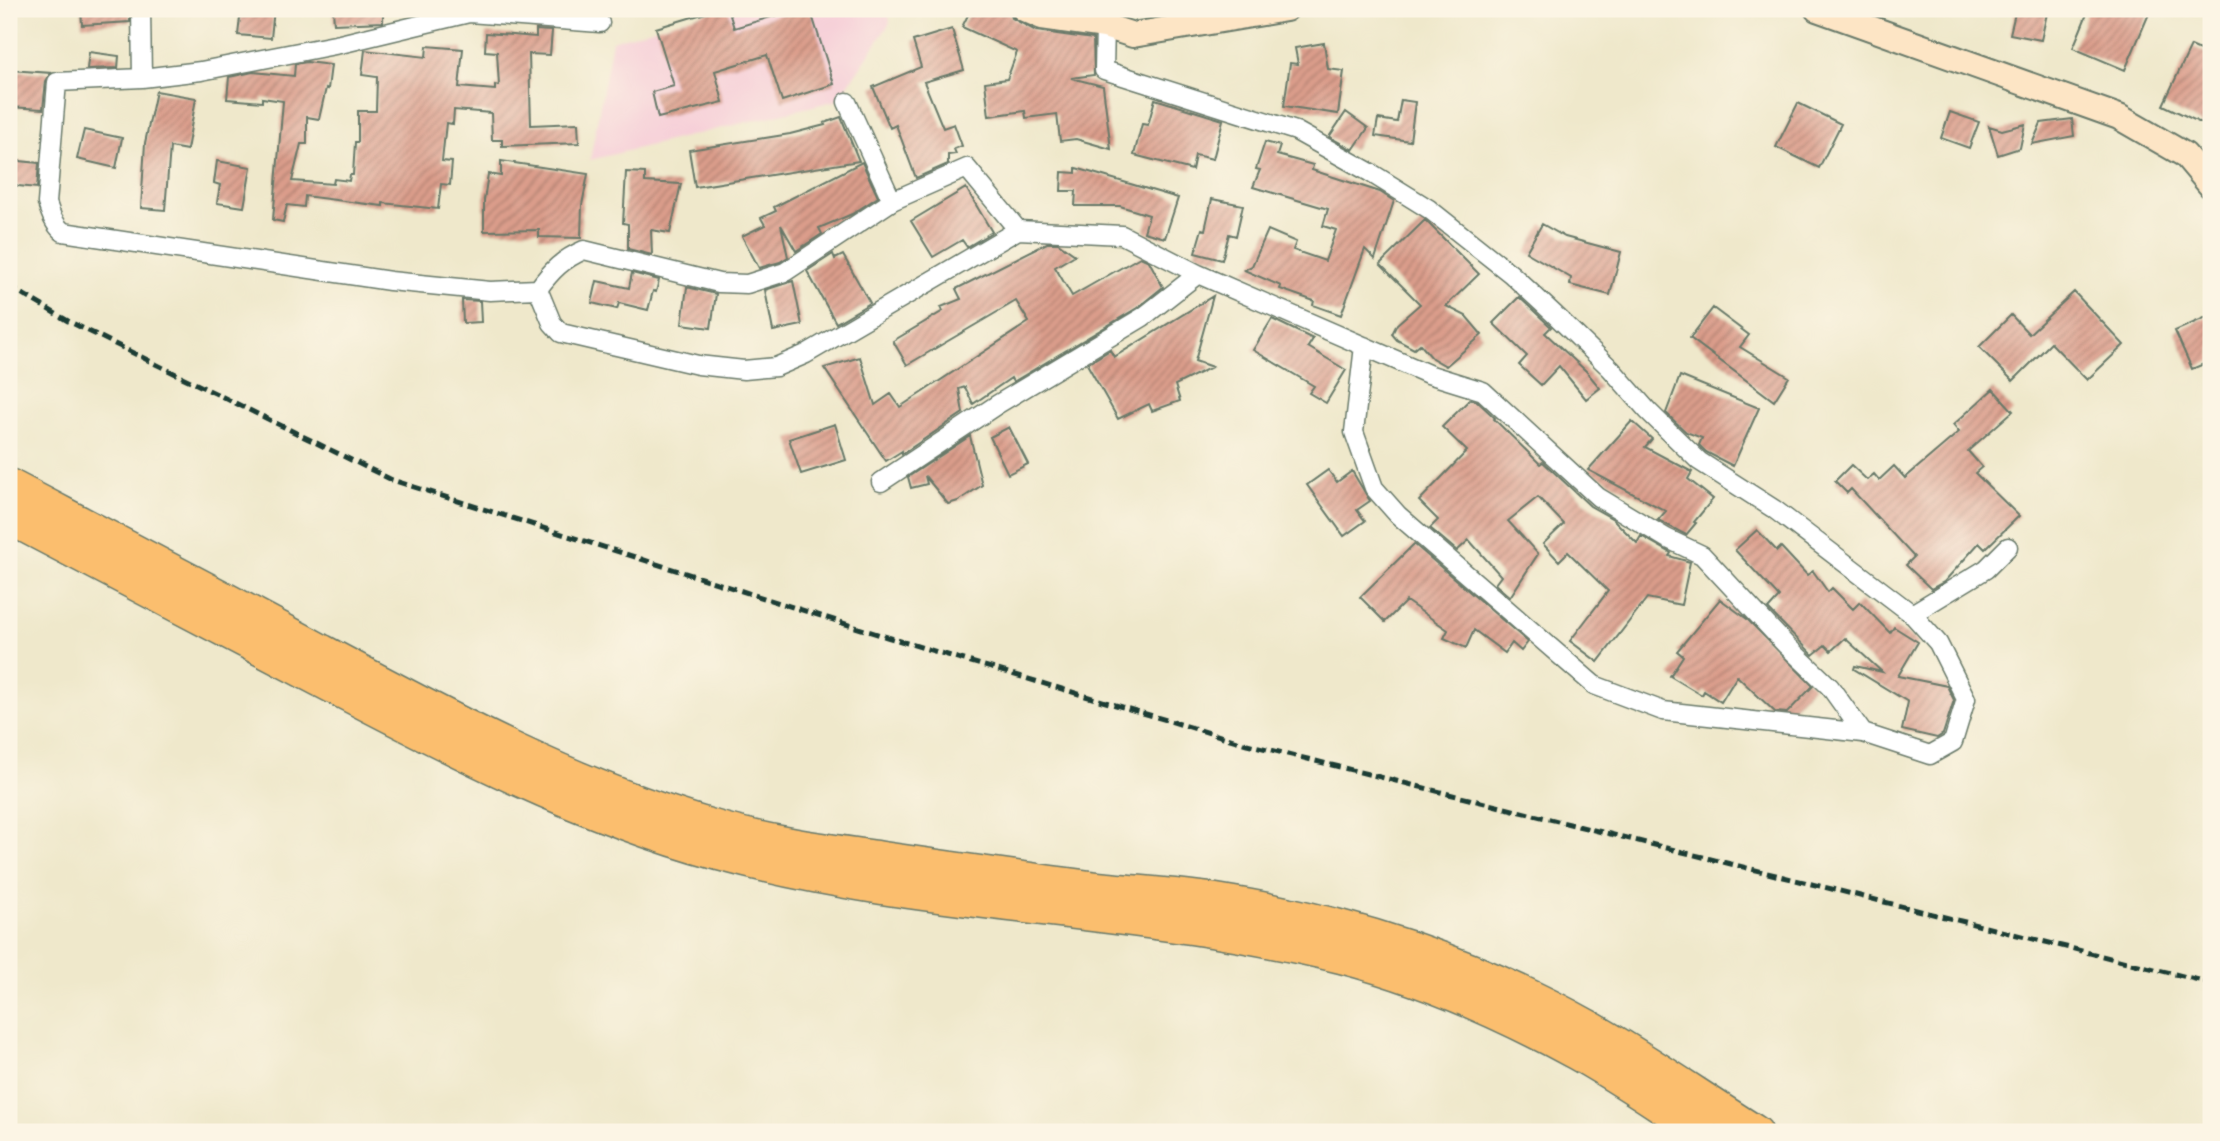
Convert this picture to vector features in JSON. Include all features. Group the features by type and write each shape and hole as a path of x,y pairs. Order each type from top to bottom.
{"highway":[{"path":"9,485 420,703 639,802 720,828 803,847 1224,902 1287,914 1412,948 1485,976 1590,1027 1756,1132"},
{"path":"9,518 406,726 550,794 631,826 714,853 799,874 971,900 1156,923 1344,958 1441,991 1523,1027 1580,1056 1701,1132"}],"main road":[{"path":"1024,9 1042,17 1105,26 1133,35 1286,9"},
{"path":"1817,9 2119,117 2185,155 2211,186"}],"street":[{"path":"141,9 142,78"},
{"path":"538,289 489,290 390,281 63,232 56,225 47,203 57,82 142,78 201,71 340,44 469,13 600,23"},
{"path":"1105,26 1104,69 1296,131 1429,209 1511,274 1554,314 1699,461 1774,509 1898,600 1938,643 1966,699 1953,742 1930,755 1863,733 1663,711 1594,685 1398,515 1374,488 1354,432 1364,346"},
{"path":"847,102 892,201"},
{"path":"538,289 553,268 567,257 584,250 719,283 747,284 785,272 892,201 967,169 1018,230"},
{"path":"538,289 552,323 561,333 698,365 744,370 776,367 806,354 1018,230 1122,235 1198,274 1428,374 1483,391 1598,496 1666,538 1702,555 1786,645 1830,687 1863,733"},
{"path":"881,482 998,404 1143,317 1198,274"},
{"path":"1912,614 1986,569 2008,547"}],"shaded area":[{"path":"718,9 829,9 831,12 848,9 888,9 890,23 838,100 590,160 612,41"}],"building":[{"path":"81,9 130,9 130,22 82,25"},
{"path":"241,9 274,9 271,38 238,35"},
{"path":"333,9 383,9 383,22 334,24"},
{"path":"719,9 728,9 734,28 798,9 810,9 834,84 782,101 767,55 715,71 723,102 658,118 652,92 674,86 656,28"},
{"path":"971,9 1009,9 1012,18 1036,31 1093,39 1094,75 1071,78 1103,86 1111,149 1076,139 1060,141 1057,114 1026,118 1025,111 989,116 985,82 1007,79 1017,52 962,27"},
{"path":"2016,9 2048,9 2041,40 2010,34"},
{"path":"2089,9 2151,9 2125,70 2073,48"},
{"path":"952,29 964,70 924,82 943,128 954,124 962,146 954,149 956,154 948,155 948,164 916,178 896,125 890,128 873,87 921,67 913,41"},
{"path":"536,30 552,31 550,55 529,54 531,125 578,123 579,143 502,146 502,140 492,140 491,113 454,110 453,124 446,123 442,161 452,162 450,185 441,184 438,209 383,203 383,206 305,196 304,207 287,205 283,222 273,220 283,101 262,98 262,102 227,99 229,77 253,72 294,76 295,64 307,62 331,65 328,89 326,88 319,119 307,117 307,144 301,144 292,181 333,184 334,179 349,181 350,175 353,175 355,142 358,142 358,111 376,111 377,77 362,75 365,50 426,57 427,46 463,49 459,87 495,90 495,85 499,86 497,52 485,51 486,33 536,37"},
{"path":"1324,43 1328,69 1344,71 1338,114 1284,106 1290,63 1298,64 1295,48"},
{"path":"2191,46 2211,55 2211,128 2163,105"},
{"path":"89,52 119,56 118,68 87,69"},
{"path":"10,70 51,73 46,81 43,109 9,107"},
{"path":"156,91 196,98 187,150 170,147 165,210 141,208 145,143"},
{"path":"1155,99 1223,120 1213,159 1195,155 1192,170 1134,155 1142,124 1148,125"},
{"path":"1401,100 1415,102 1410,141 1375,136 1378,119 1397,122"},
{"path":"1798,103 1841,124 1819,168 1776,147"},
{"path":"1346,112 1368,128 1353,150 1329,137"},
{"path":"1950,112 1979,122 1969,148 1941,138"},
{"path":"841,117 859,161 695,187 689,150 790,134 825,125 824,123"},
{"path":"2072,119 2074,136 2032,144 2041,123"},
{"path":"2025,124 2020,148 1998,155 1989,126 2002,130"},
{"path":"84,130 122,138 116,168 77,159"},
{"path":"1265,142 1280,146 1277,155 1313,165 1312,170 1380,192 1394,201 1375,259 1365,249 1341,315 1313,305 1314,301 1280,289 1281,286 1244,270 1252,266 1268,230 1296,242 1293,250 1325,261 1336,230 1323,226 1328,209 1253,187 1260,170 1256,169"},
{"path":"9,160 39,163 37,188 9,185"},
{"path":"217,161 251,167 244,207 217,203 220,185 214,183"},
{"path":"501,161 588,174 582,205 581,238 539,237 539,230 484,231 484,200 488,174 501,176"},
{"path":"862,162 878,197 852,214 819,228 822,234 796,251 781,225 788,257 759,268 742,236 765,225 761,218 776,211 774,207"},
{"path":"1076,168 1178,198 1165,238 1144,232 1149,215 1120,206 1075,206 1076,191 1061,191 1062,172 1076,173"},
{"path":"626,172 645,173 645,182 681,184 670,233 651,230 652,255 628,249 628,224 623,223"},
{"path":"966,188 992,232 967,247 962,240 933,257 911,221"},
{"path":"1212,199 1243,205 1236,236 1229,234 1222,260 1195,253 1202,229 1205,230"},
{"path":"1425,220 1479,274 1446,306 1466,316 1482,335 1446,366 1432,358 1420,344 1414,349 1397,340 1392,334 1397,324 1420,304 1380,264"},
{"path":"1542,224 1565,237 1621,252 1610,295 1570,285 1571,278 1526,252"},
{"path":"1047,243 1058,243 1075,255 1055,267 1072,296 1140,257 1149,261 1163,287 1137,308 1013,382 1011,378 973,404 965,387 959,389 963,413 902,454 902,451 886,461 824,368 860,357 875,405 891,394 900,407 1029,322 1016,301 907,365 893,341 943,311 941,307 961,299 956,289"},
{"path":"833,254 835,259 843,255 870,303 836,323 807,271"},
{"path":"632,273 659,280 648,310 619,303 617,309 592,303 597,281 629,288"},
{"path":"793,281 802,325 773,331 765,290"},
{"path":"687,287 716,294 711,328 682,324"},
{"path":"2074,292 2124,345 2087,380 2051,343 2013,381 1979,347 2011,315 2029,334"},
{"path":"1213,296 1195,361 1212,367 1175,385 1180,401 1152,411 1149,404 1118,419 1087,364 1110,350 1114,357"},
{"path":"1519,297 1551,327 1545,333 1586,371 1600,388 1586,399 1559,366 1541,385 1519,365 1527,356 1493,323"},
{"path":"462,300 480,301 481,322 463,323"},
{"path":"1713,308 1749,335 1740,347 1789,377 1774,401 1690,338"},
{"path":"2211,315 2211,361 2192,369 2175,331"},
{"path":"1272,319 1313,339 1308,347 1346,370 1326,403 1309,393 1314,386 1253,350"},
{"path":"1680,376 1759,408 1733,466 1706,452 1699,445 1702,438 1686,432 1666,413"},
{"path":"1993,389 2013,411 1968,451 1982,467 1975,473 2019,516 1985,549 1979,543 1944,582 1931,589 1906,565 1914,557 1851,489 1847,493 1835,481 1851,465 1867,480 1874,474 1879,480 1894,466 1905,478 1959,432 1953,425"},
{"path":"1470,399 1477,401 1540,464 1543,462 1590,506 1613,519 1637,543 1641,536 1671,553 1669,556 1690,562 1681,605 1647,598 1598,662 1570,641 1608,591 1568,552 1559,561 1543,544 1564,524 1538,497 1508,521 1538,554 1510,597 1495,584 1501,576 1469,540 1457,551 1430,528 1438,520 1419,501 1467,451 1442,427"},
{"path":"1632,421 1652,439 1645,447 1692,472 1688,479 1713,499 1686,535 1658,520 1666,511 1588,470"},
{"path":"835,424 846,460 801,474 789,439"},
{"path":"1009,427 1028,464 1008,474 990,437"},
{"path":"970,436 982,485 958,501 948,504 925,476 927,484 911,488 908,477"},
{"path":"1328,470 1337,482 1352,471 1370,501 1357,510 1365,521 1344,536 1307,485"},
{"path":"1757,530 1777,551 1781,547 1807,575 1813,571 1828,592 1832,588 1853,609 1860,602 1890,633 1894,627 1918,642 1898,676 1947,686 1954,700 1943,734 1937,738 1902,730 1908,702 1854,669 1855,666 1882,672 1845,638 1831,651 1825,645 1813,655 1768,609 1779,597 1735,550"},
{"path":"1414,544 1528,642 1521,651 1512,643 1505,653 1474,630 1466,648 1444,638 1448,630 1406,601 1385,622 1360,597"},
{"path":"1720,599 1747,619 1813,686 1787,713 1775,712 1737,676 1721,702 1704,691 1702,695 1670,676 1683,656 1677,651"}],"railway":[{"path":"9,286 68,321 392,480 887,637 1247,744 2211,983"}]}
